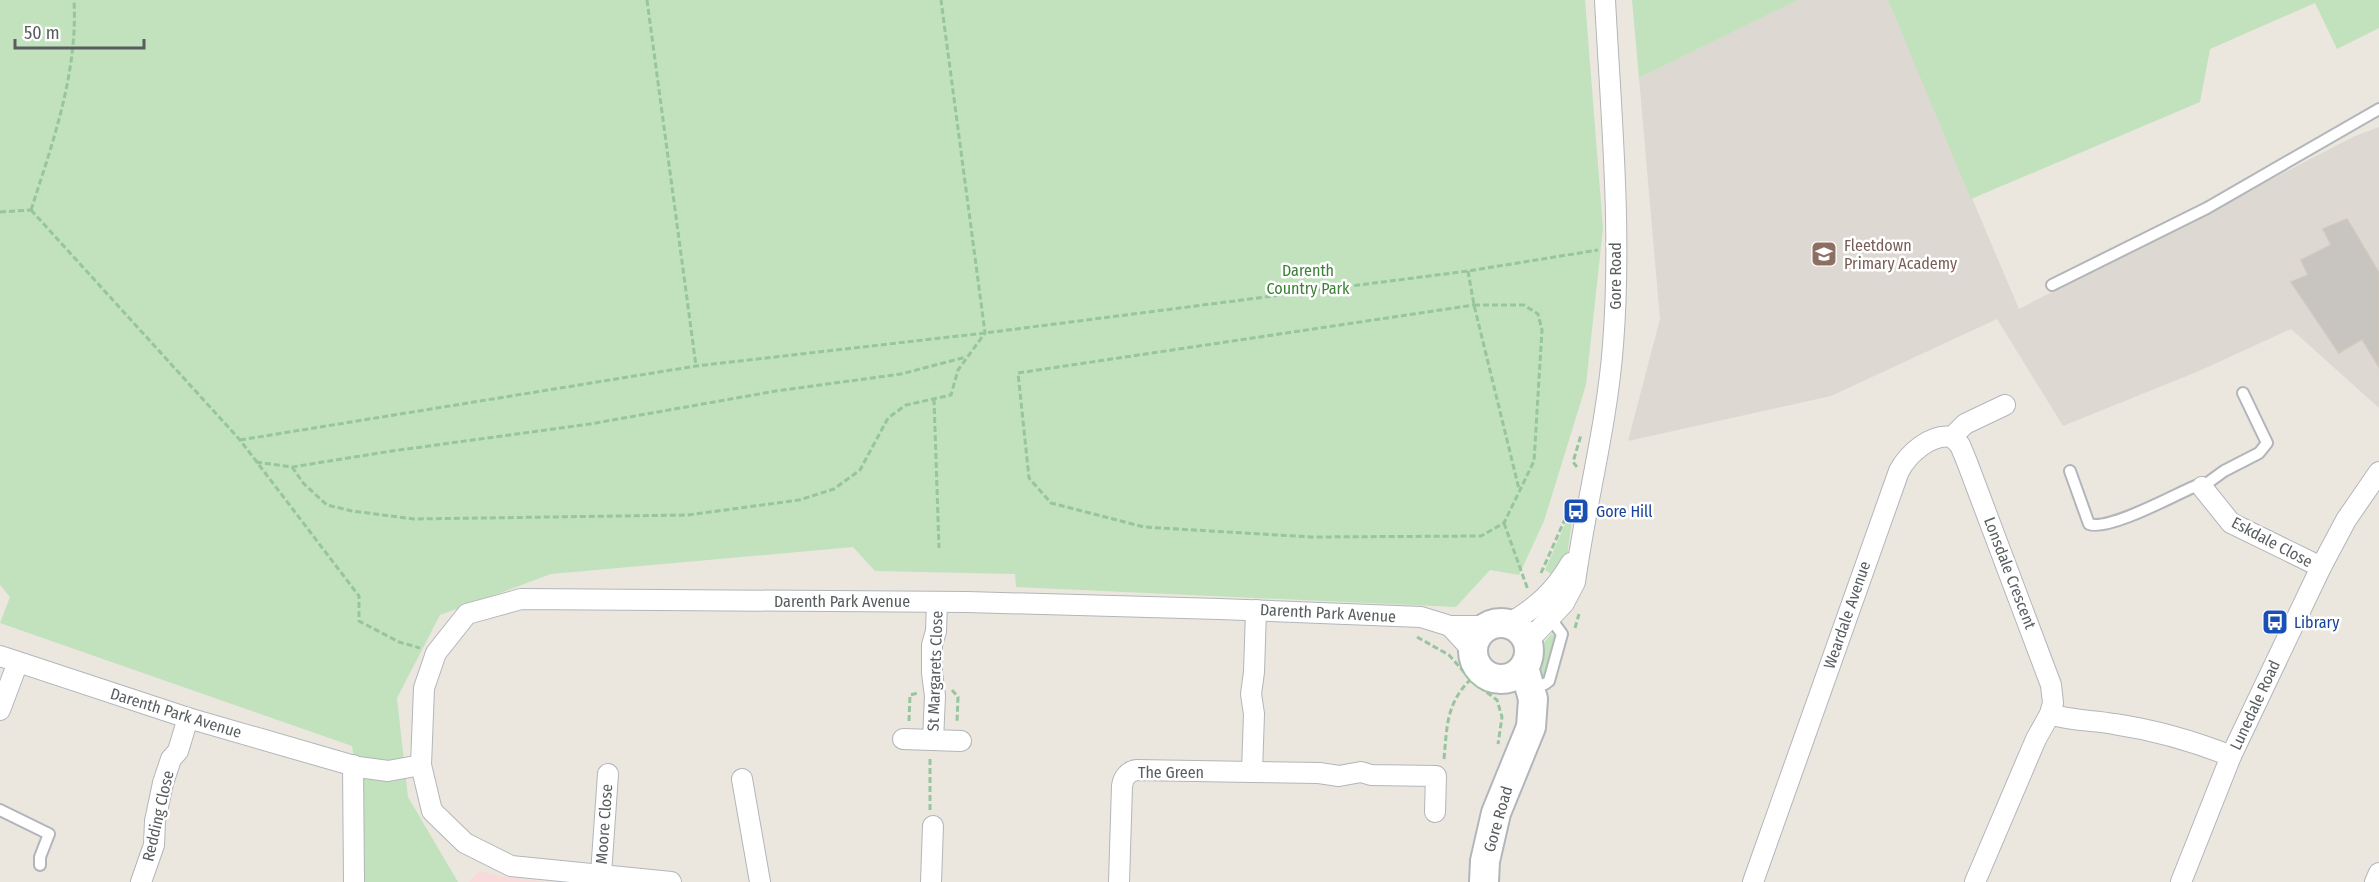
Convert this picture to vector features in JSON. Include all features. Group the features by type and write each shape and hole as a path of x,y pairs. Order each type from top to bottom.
{"street":[{"name":"Gore Road","path":"1516,649 1551,619 1564,603 1575,582 1607,399 1615,318 1615,197 1605,0"},
{"name":"Weardale Avenue","path":"1753,882 1899,471 1907,458 1919,448 1940,437 1952,437 1965,424 2005,405"},
{"name":"Lonsdale Crescent","path":"1952,437 1960,444 2054,698 2050,714 2036,739 1975,882"},
{"name":"Lunedale Road","path":"2181,882 2231,756 2320,567 2346,520 2379,472"},
{"name":"Eskdale Close","path":"2202,487 2231,523 2320,567"},
{"name":"Gore Road","path":"1484,882 1485,861 1496,813 1531,727 1533,710 1516,649 1532,610 1550,594 1579,549"},
{"name":"Darenth Park Avenue","path":"9,659 188,718 353,765 388,771 421,765 424,688 436,653 467,614 521,599 937,602 1256,610 1421,617 1516,649"},
{"name":"St Margarets Close","path":"933,740 935,696 932,645 936,631 937,602"},
{"path":"1252,772 1254,714 1251,694 1256,610"},
{"path":"1450,626 1476,668 1496,679 1506,679 1516,675 1516,649 1480,632 1474,641 1476,668"},
{"path":"0,710 9,659"},
{"name":"Gore Road","path":"1476,668 1504,689 1512,702 1517,727 1518,757"},
{"path":"2050,714 2069,719 2119,724 2188,739 2231,756"},
{"name":"Redding Close","path":"141,882 153,845 163,783 171,759 178,751 188,718"},
{"name":"St Margarets Close","path":"903,739 961,741"},
{"path":"353,765 354,882"},
{"name":"Moore Close","path":"421,765 432,812 465,843 511,866 671,882"},
{"name":"The Green","path":"1119,882 1123,771 1252,772 1322,768 1339,776 1361,772 1371,775 1436,776 1435,812"},
{"name":"Moore Close","path":"601,874 608,774"},
{"path":"742,779 760,882"},
{"path":"931,882 933,826"},
{"path":"2375,882 2379,873"}],"lane":[{"path":"2052,285 2206,208 2379,109"},
{"path":"2070,471 2089,524 2095,526 2104,526 2191,488 2202,487 2224,471 2259,453 2267,443 2243,393"},
{"path":"1516,649 1545,684 1549,681 1562,634 1551,619"},
{"path":"0,810 50,834 40,857 40,864"}],"path":[{"path":"31,210 63,110 75,20 74,0"},
{"path":"647,0 696,366"},
{"path":"292,468 304,484 327,505 352,511 414,519 688,515 799,500 834,489 860,470 888,418 906,405 951,395 958,370 985,333 941,0"},
{"path":"0,212 31,210"},
{"path":"31,210 240,440 359,596 359,621 399,642 436,653"},
{"path":"240,440 696,366 985,333 1556,258"},
{"path":"1468,271 1474,305 1520,491"},
{"path":"1474,305 1524,305 1538,314 1542,330 1534,461 1520,491 1504,524 1481,536 1311,537 1144,527 1051,503 1029,478 1018,373 1474,305"},
{"path":"256,462 292,468 392,451 590,424 776,391 901,374 968,357"},
{"path":"934,399 939,548"},
{"path":"1578,470 1573,462 1583,430"},
{"path":"1542,573 1568,514"},
{"path":"1504,524 1529,595"},
{"path":"1444,765 1451,706 1456,694 1476,668"}],"shaded area":[{"name":"Fleetdown Primary Academy","path":"1798,0 1888,0 2019,309 2355,136 2379,127 2379,408 2291,329 2199,371 2063,426 1997,319 1831,396 1628,441 1660,319 1639,78"},
{"path":"479,871 501,876 544,882 469,882"}],"green space":[{"name":"Darenth Country Park","path":"0,0 1585,0 1603,228 1586,385 1544,521 1519,575 1490,570 1456,607 1016,587 1015,574 875,571 853,547 551,574 440,615 397,698 408,797 458,882 355,882 360,792 352,746 0,623 10,597 0,585"},
{"path":"1632,0 1798,0 1639,78"},
{"path":"1888,0 2379,0 2379,28 2337,49 2315,3 2210,49 2200,102 1971,199"},
{"path":"1567,520 1572,520 1567,557 1553,575 1545,570"},
{"path":"1552,634 1556,638 1545,674 1540,677 1540,653 1544,643"}],"building":[{"path":"2347,219 2379,273 2379,367 2362,339 2339,353 2291,282 2308,275 2301,260 2331,245 2323,229"}],"place":[{"name":"Fleetdown Primary Academy","path":"1824,254"},
{"name":"Gore Hill","path":"1576,511"},
{"name":"Library","path":"2275,622"}]}
